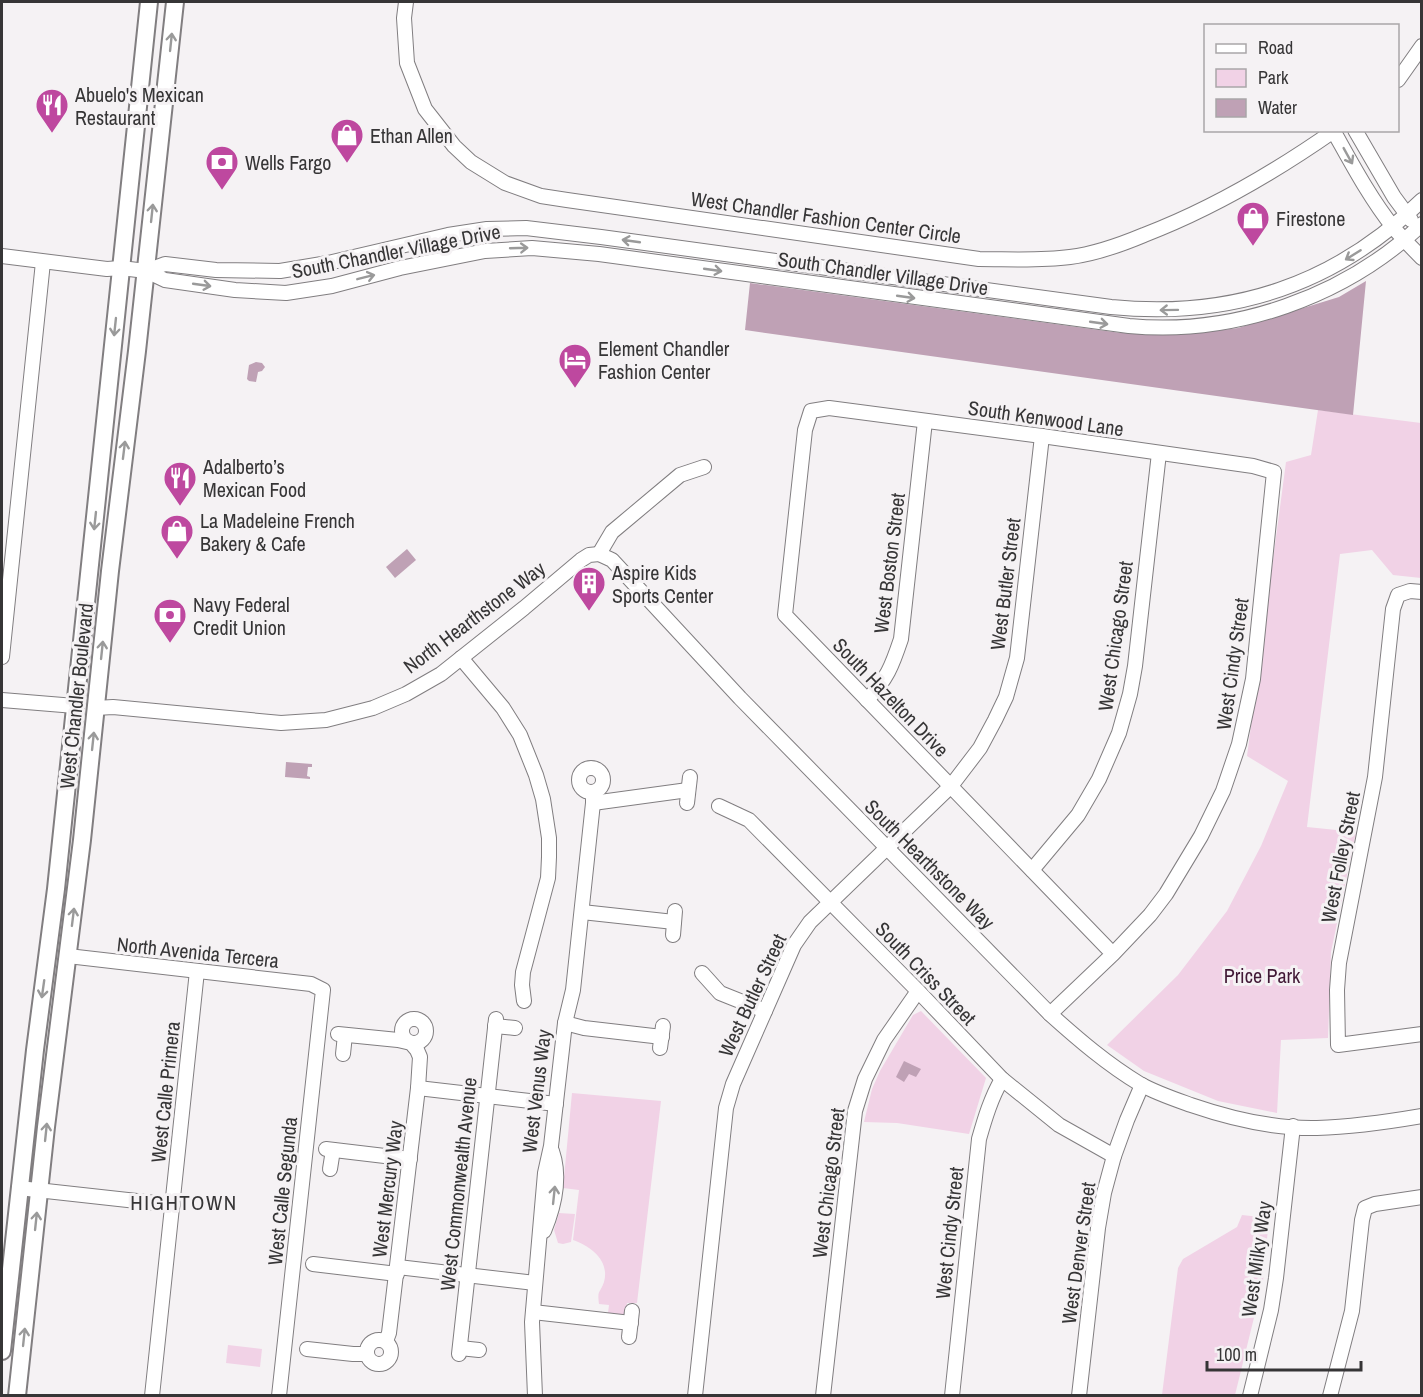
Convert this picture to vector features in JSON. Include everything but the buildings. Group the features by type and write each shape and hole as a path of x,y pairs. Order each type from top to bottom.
{"main road":[{"name":"West Chandler Boulevard","path":"17,1395 46,1127 68,957 121,268 149,2"},
{"name":"West Chandler Boulevard","path":"2,1351 34,1050 56,889 123,458 175,2"}],"street":[{"name":"West Chandler Fashion Center Circle","path":"406,2 404,18 407,63 425,109 454,146 471,162 505,183 541,196 891,246 979,258 1033,260 1061,258 1099,251 1175,223 1236,193 1280,168 1333,132"},
{"path":"1399,79 1422,46"},
{"path":"1335,132 1358,175 1400,220 1415,232 1422,258"},
{"path":"1356,132 1394,197 1400,220"},
{"name":"South Chandler Village Drive","path":"146,271 165,264 216,270 286,271 466,232 526,228 1085,304 1135,310 1182,309 1210,307 1247,300 1300,283 1356,254 1422,200"},
{"name":"South Chandler Village Drive","path":"146,271 165,280 253,292 298,292 485,251 532,248 599,254 1129,327 1165,328 1224,322 1258,315 1295,303 1341,282 1415,232"},
{"path":"2,256 107,269 146,271"},
{"path":"2,657 43,262"},
{"path":"269,272 274,293"},
{"name":"South Kenwood Lane","path":"811,411 829,408 1042,436 1253,466 1274,472"},
{"name":"South Hazelton Drive","path":"811,411 805,430 785,615 1113,954"},
{"name":"West Boston Street","path":"867,700 879,687 893,664 901,639 925,421"},
{"name":"West Butler Street","path":"695,1395 726,1108 733,1084 794,945 810,922 951,786 980,748 1006,697 1017,658 1042,436"},
{"name":"West Chicago Street","path":"1032,870 1078,815 1099,779 1119,733 1135,666 1159,453"},
{"path":"599,554 612,532 680,475 704,467"},
{"name":"West Cindy Street","path":"1050,1014 1150,915 1166,894 1201,836 1222,791 1239,744 1253,679 1274,472"},
{"name":"North Hearthstone Way","path":"2,700 266,723 326,720 356,713 396,699 441,674 581,560 589,555 599,554"},
{"name":"South Hearthstone Way","path":"599,554 612,560 735,692 886,848 1050,1014 1086,1047 1142,1085 1173,1099 1258,1123 1314,1128 1367,1125 1422,1116"},
{"name":"West Folley Street","path":"1422,592 1410,591 1398,595 1393,609 1375,777 1339,963 1337,990 1338,1045 1422,1034"},
{"path":"461,658 503,708 520,735 536,775 545,810 549,838 548,878 523,972 524,1001"},
{"name":"West Venus Way","path":"536,1283 540,1242 551,1214 556,1182 555,1158 550,1146 565,1023 573,990 593,797 688,790"},
{"name":"South Criss Street","path":"719,806 749,820 1002,1079 1059,1125 1114,1156"},
{"path":"582,912 674,922"},
{"name":"North Avenida Tercera","path":"68,957 311,984 323,990"},
{"name":"West Calle Primera","path":"152,1395 198,971"},
{"path":"702,973 720,993 765,1011"},
{"name":"West Calle Segunda","path":"279,1395 323,990"},
{"name":"West Chicago Street","path":"823,1395 855,1110 865,1079 884,1040 918,991"},
{"name":"West Commonwealth Avenue","path":"479,1350 460,1351 495,1022 514,1028"},
{"path":"565,1023 584,1028 662,1037"},
{"name":"West Mercury Way","path":"343,1054 342,1035 411,1043 420,1057 397,1270 386,1341 392,1351 386,1362 382,1364 371,1361 367,1354"},
{"name":"West Cindy Street","path":"952,1395 979,1139 986,1113 1002,1079"},
{"name":"West Denver Street","path":"1079,1395 1104,1193 1114,1156 1142,1085"},
{"path":"418,1089 556,1104"},
{"name":"West Milky Way","path":"1250,1395 1271,1310 1293,1126"},
{"path":"330,1169 329,1150 410,1159"},
{"path":"19,1188 173,1204"},
{"path":"1330,1395 1352,1311 1365,1208 1375,1204 1422,1197"},
{"path":"313,1263 468,1275 536,1283 533,1312 535,1395"},
{"path":"533,1312 631,1324"},
{"path":"306,1349 367,1354 371,1343 378,1340 386,1341"}],"green space":[{"name":"Price Park","path":"1318,410 1421,423 1421,578 1393,575 1372,550 1340,554 1307,827 1356,832 1331,952 1328,1038 1281,1040 1277,1113 1218,1101 1144,1071 1107,1045 1178,975 1227,911 1261,846 1288,781 1247,756 1286,462 1311,455"},
{"path":"921,1011 986,1078 969,1134 897,1123 864,1122 872,1089 880,1071 913,1015"},
{"path":"572,1093 661,1101 637,1303 627,1303 625,1315 608,1313 609,1305 599,1304 599,1294 605,1274 602,1261 592,1250 573,1240 579,1190 563,1188"},
{"path":"559,1213 575,1214 571,1242 558,1243 554,1230"},
{"path":"1242,1215 1269,1218 1263,1281 1235,1395 1162,1395 1178,1268 1183,1259 1237,1227"},
{"path":"228,1345 262,1349 260,1367 226,1363"}],"water":[{"path":"1366,281 1353,415 745,330 750,283 1121,333 1173,334 1238,328 1339,297"},
{"path":"256,362 262,363 265,367 258,372 256,382 249,381 247,379 249,365"},
{"path":"407,549 416,560 395,578 386,567"},
{"path":"286,762 312,764 312,767 308,767 307,776 310,779 285,777"},
{"path":"904,1061 921,1069 916,1077 909,1074 904,1082 896,1077"}],"place":[{"name":"Abuelo's Mexican Restaurant","path":"52,134"},
{"name":"Ethan Allen","path":"347,164"},
{"name":"Wells Fargo","path":"222,191"},
{"name":"Firestone","path":"1253,247"},
{"name":"Element Chandler Fashion Center","path":"575,389"},
{"name":"Adalberto’s Mexican Food","path":"180,507"},
{"name":"La Madeleine French Bakery & Cafe","path":"177,560"},
{"name":"Aspire Kids Sports Center","path":"589,612"},
{"name":"Navy Federal Credit Union","path":"170,644"}],"district":[{"name":"HIGHTOWN","path":"184,1202"}]}
